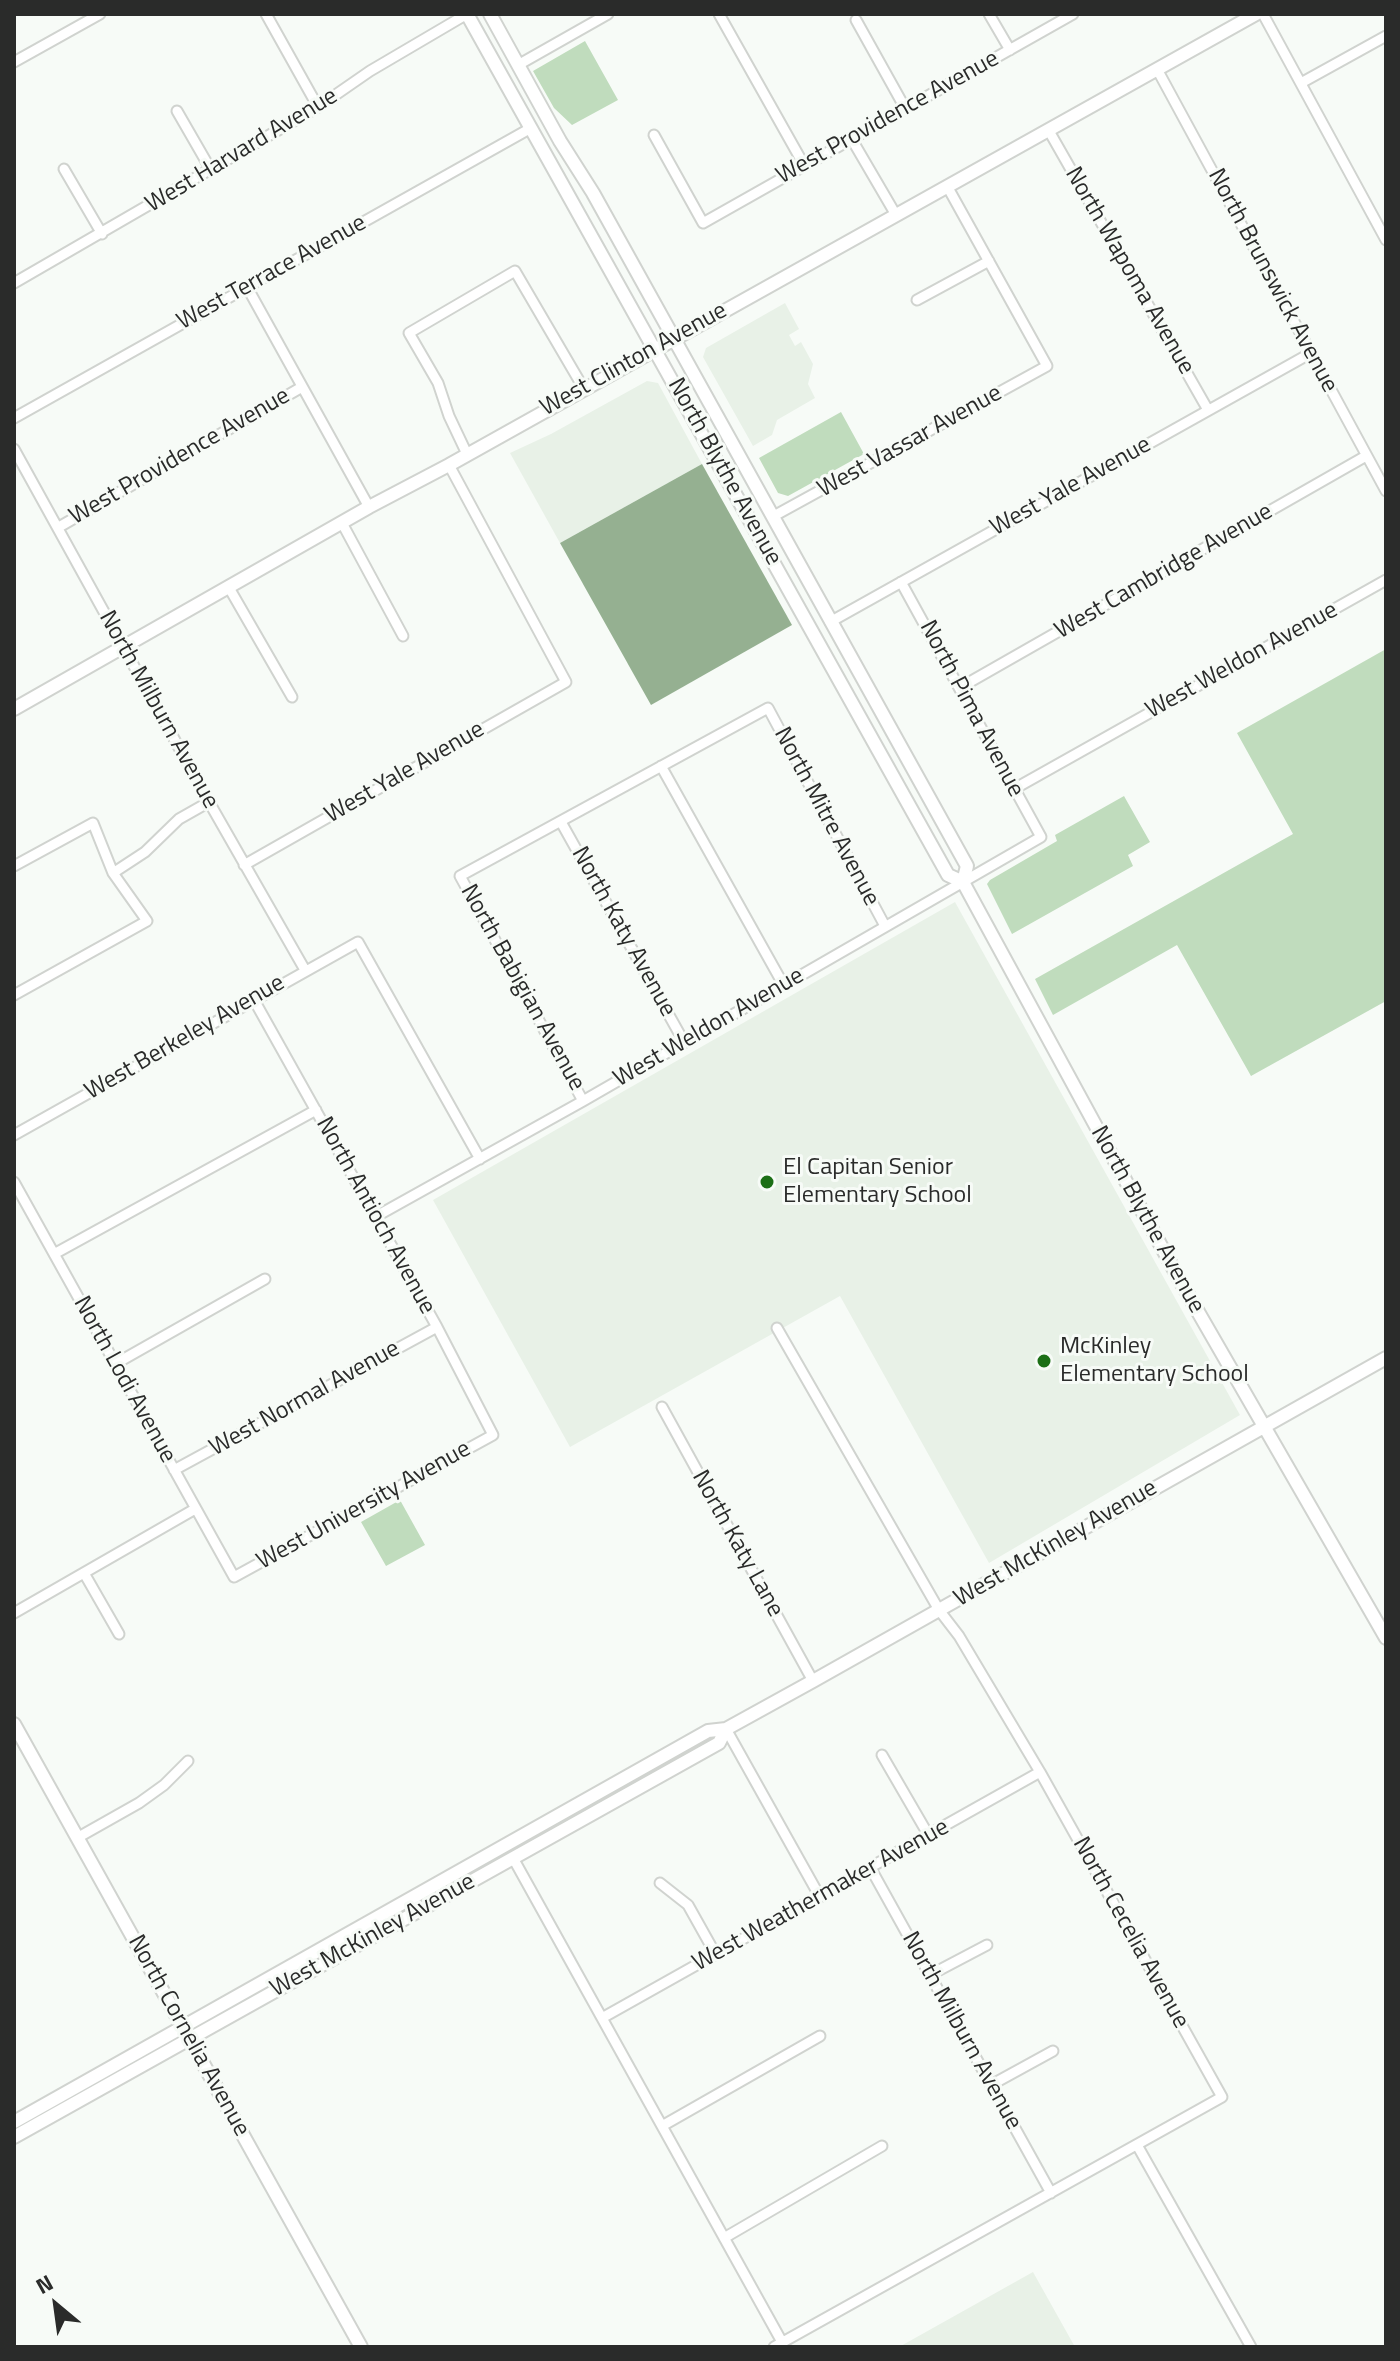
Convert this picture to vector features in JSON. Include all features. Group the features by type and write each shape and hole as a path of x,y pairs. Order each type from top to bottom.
{"main road":[{"name":"North Blythe Avenue","path":"467,14 948,875 963,882 1076,1093 1386,1638"},
{"name":"North Blythe Avenue","path":"490,14 560,141 593,193 967,866 963,882"},
{"name":"West Clinton Avenue","path":"14,709 369,507 1256,14"},
{"name":"West McKinley Avenue","path":"14,2137 186,2033 708,1731 726,1729 1386,1358"},
{"name":"North Cornelia Avenue","path":"14,1724 361,2347"},
{"name":"West McKinley Avenue","path":"14,2122 513,1858 719,1743 726,1729"}],"street":[{"path":"14,62 100,14"},
{"path":"266,14 318,107"},
{"name":"West Harvard Avenue","path":"14,283 318,107 370,71 467,14"},
{"path":"518,65 591,18 608,14"},
{"path":"719,14 804,165"},
{"path":"989,14 1010,50"},
{"name":"West Providence Avenue","path":"654,135 703,223 1073,14"},
{"path":"1263,14 1386,240"},
{"path":"856,20 905,108"},
{"path":"1301,83 1386,36"},
{"name":"North Brunswick Avenue","path":"1158,71 1386,491"},
{"path":"177,111 211,170"},
{"name":"West Terrace Avenue","path":"14,418 531,128"},
{"name":"North Wapoma Avenue","path":"1049,131 1208,410"},
{"path":"851,138 896,215"},
{"path":"64,169 102,234"},
{"path":"917,300 989,261 947,186"},
{"name":"West Vassar Avenue","path":"772,517 1047,366 989,261"},
{"path":"467,454 438,383 409,333 515,271 584,389"},
{"path":"247,287 369,507"},
{"name":"West Yale Avenue","path":"830,622 1311,353"},
{"name":"West Providence Avenue","path":"59,527 302,387"},
{"name":"North Milburn Avenue","path":"14,449 305,970"},
{"name":"West Cambridge Avenue","path":"961,687 1366,456"},
{"name":"West Yale Avenue","path":"244,865 566,682 449,465"},
{"path":"342,523 403,636"},
{"name":"West Weldon Avenue","path":"1014,789 1386,580"},
{"name":"North Pima Avenue","path":"901,582 1041,837"},
{"path":"228,586 292,697"},
{"name":"North Mitre Avenue","path":"661,766 768,708 885,926"},
{"path":"561,822 661,766 783,984"},
{"path":"113,873 145,852 179,819 209,802"},
{"name":"North Babigian Avenue","path":"561,822 460,876 583,1101"},
{"name":"North Katy Avenue","path":"561,822 684,1042"},
{"path":"14,866 93,823 113,873 147,921 14,995"},
{"name":"West Weldon Avenue","path":"375,1217 1041,837"},
{"name":"West Berkeley Avenue","path":"14,1135 358,942 480,1159"},
{"name":"North Antioch Avenue","path":"254,1000 437,1327 493,1435"},
{"path":"54,1254 316,1110"},
{"name":"North Lodi Avenue","path":"14,1182 234,1577"},
{"path":"115,1364 265,1279"},
{"name":"West Normal Avenue","path":"174,1470 437,1327"},
{"name":"North Cecelia Avenue","path":"777,1328 939,1610 959,1636 1040,1772 1222,2097 778,2345"},
{"name":"North Katy Lane","path":"662,1407 813,1681"},
{"name":"West University Avenue","path":"234,1577 493,1435"},
{"path":"14,1613 195,1509"},
{"path":"84,1573 119,1634"},
{"path":"726,1729 820,1897"},
{"path":"882,1755 929,1836"},
{"path":"77,1838 139,1803 164,1785 188,1761"},
{"name":"West Weathermaker Avenue","path":"602,2018 1040,1772"},
{"path":"513,1858 724,2238 778,2345"},
{"name":"North Milburn Avenue","path":"871,1869 1051,2193"},
{"path":"660,1883 688,1905 716,1955"},
{"path":"930,1975 987,1945"},
{"path":"662,2126 820,2036"},
{"path":"991,2085 1053,2051"},
{"path":"1137,2145 1251,2347"},
{"path":"724,2238 882,2146"}],"shaded area":[{"path":"585,41 618,100 572,125 554,108 533,71"},
{"path":"785,303 799,329 789,335 795,346 801,342 813,364 808,384 815,398 777,420 772,435 753,446 703,357 706,348"},
{"path":"647,381 658,383 702,464 560,543 510,453"},
{"path":"841,412 864,454 788,496 778,493 759,458"},
{"path":"702,464 792,625 651,705 560,543"},
{"path":"1386,649 1386,1001 1251,1076 1177,945 1053,1015 1035,979 1293,834 1237,733"},
{"path":"1124,796 1150,842 1128,855 1133,866 1012,934 987,884 990,880 1057,841 1055,835"},
{"name":"El Capitan Senior Elementary School","path":"955,902 1240,1415 989,1563 840,1296 570,1447 433,1200"},
{"path":"400,1500 425,1545 386,1566 361,1522"},
{"path":"1033,2272 1075,2347 899,2347"}],"place":[{"name":"El Capitan Senior Elementary School","path":"767,1182"},
{"name":"McKinley Elementary School","path":"1044,1361"}]}
